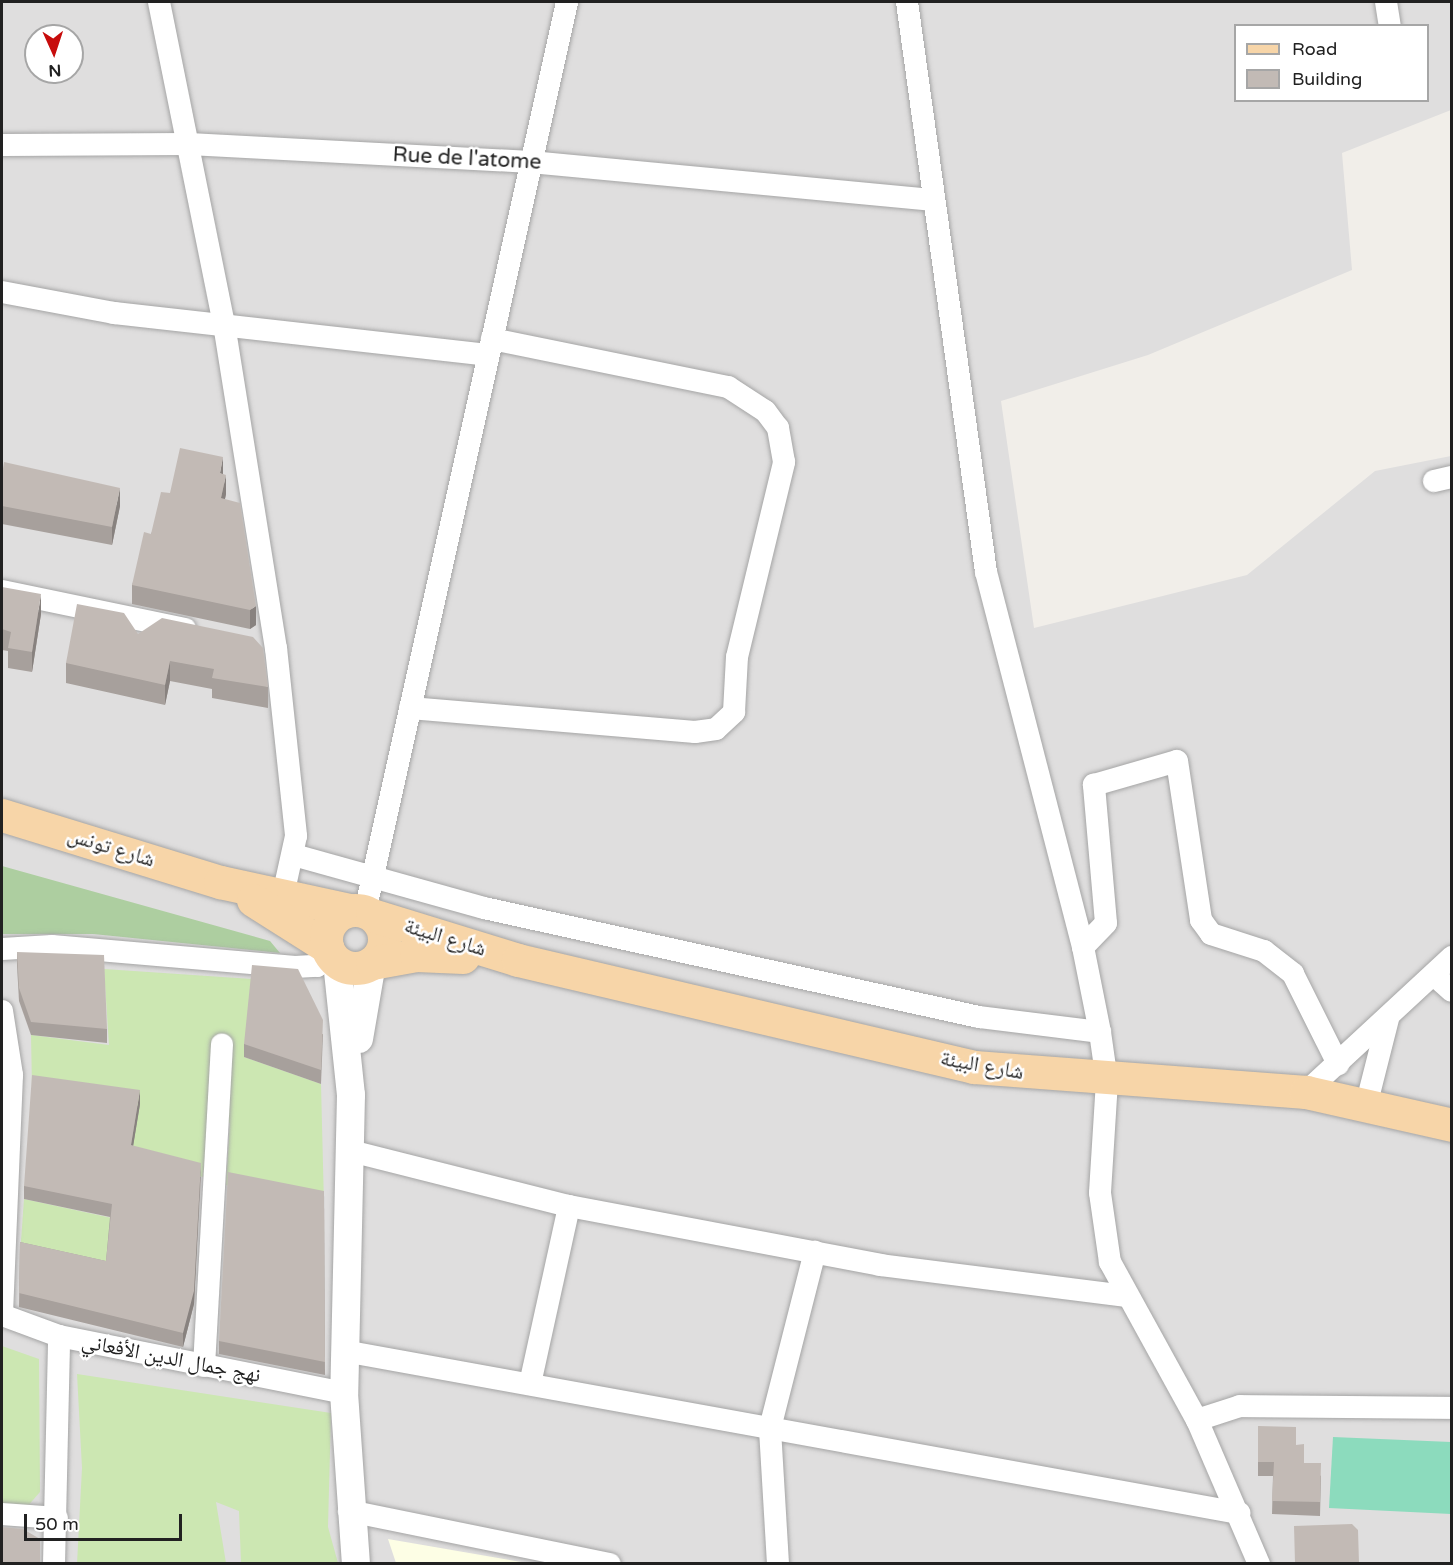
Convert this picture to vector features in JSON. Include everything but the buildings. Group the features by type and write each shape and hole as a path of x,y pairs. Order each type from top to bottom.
{"main road":[{"name":"شارع تونس","path":"2,815 220,882 362,912"},
{"name":"شارع تونس","path":"220,882 304,927 331,954"},
{"path":"362,912 384,939 372,963 354,968 331,954 333,920 362,912"},
{"name":"شارع البيئة","path":"362,912 519,960 974,1067 1107,1081 1306,1092 1367,1102 1452,1125"},
{"name":"شارع البيئة","path":"372,963 416,955 519,960"}],"street":[{"path":"159,2 224,324 276,648 294,855 283,896"},
{"path":"362,912 373,876 567,2"},
{"path":"907,2 931,200 986,572 1083,947 1100,1032 1107,1081 1102,1214 1110,1262 1126,1296 1197,1420 1259,1563"},
{"path":"1386,2 1390,24"},
{"name":"Rue de l'atome","path":"2,145 189,144 531,162 931,200"},
{"path":"2,292 114,313 490,347 728,387 765,411 778,428 784,462 737,657 734,712 716,729 695,732 410,708"},
{"path":"2,591 208,634"},
{"path":"253,644 276,648"},
{"path":"1083,947 1106,923 1094,785 1177,761 1201,921 1211,934 1280,960 1293,974 1338,1064"},
{"path":"294,855 484,908 979,1017 1100,1032"},
{"path":"2,949 52,946 295,967 317,966 331,954"},
{"path":"331,954 351,1095 344,1393 349,1511 356,1563"},
{"path":"1306,1092 1388,1019 1452,957"},
{"path":"351,1095 372,963"},
{"path":"1434,975 1452,991"},
{"path":"2,1011 12,1075 5,1156 2,1315"},
{"path":"1367,1102 1388,1019"},
{"path":"204,1366 222,1044"},
{"path":"351,1151 569,1206 815,1252 1126,1296"},
{"path":"530,1384 569,1206"},
{"path":"778,1563 770,1428 815,1252"},
{"name":"نهج جمال الدين الأفعاني","path":"2,1315 58,1336 344,1393"},
{"path":"54,1563 57,1518 58,1336"},
{"path":"344,1351 1239,1514"},
{"path":"1197,1420 1240,1406 1452,1408"},
{"path":"349,1511 369,1563"},
{"path":"349,1511 610,1563"},
{"path":"2,1514 57,1518"}],"shaded area":[{"path":"2,2 1451,2 1451,110 1342,153 1352,270 1148,355 1001,401 1034,628 1247,575 1375,471 1451,456 1451,1563 2,1564"},
{"path":"388,1539 527,1563 396,1563"}],"green space":[{"path":"2,866 270,941 280,953 93,934 2,934"},
{"path":"104,969 252,979 244,1057 321,1084 324,1205 226,1185 230,1123 210,1119 203,1177 131,1160 32,1088 31,1035 109,1045"},
{"path":"24,1199 112,1218 106,1274 20,1255"},
{"path":"2,1346 39,1359 40,1492 26,1508 2,1507"},
{"path":"77,1374 331,1413 328,1527 338,1563 241,1563 239,1511 216,1502 226,1563 77,1564 82,1468"},
{"path":"1333,1437 1451,1442 1451,1514 1329,1508"}]}
